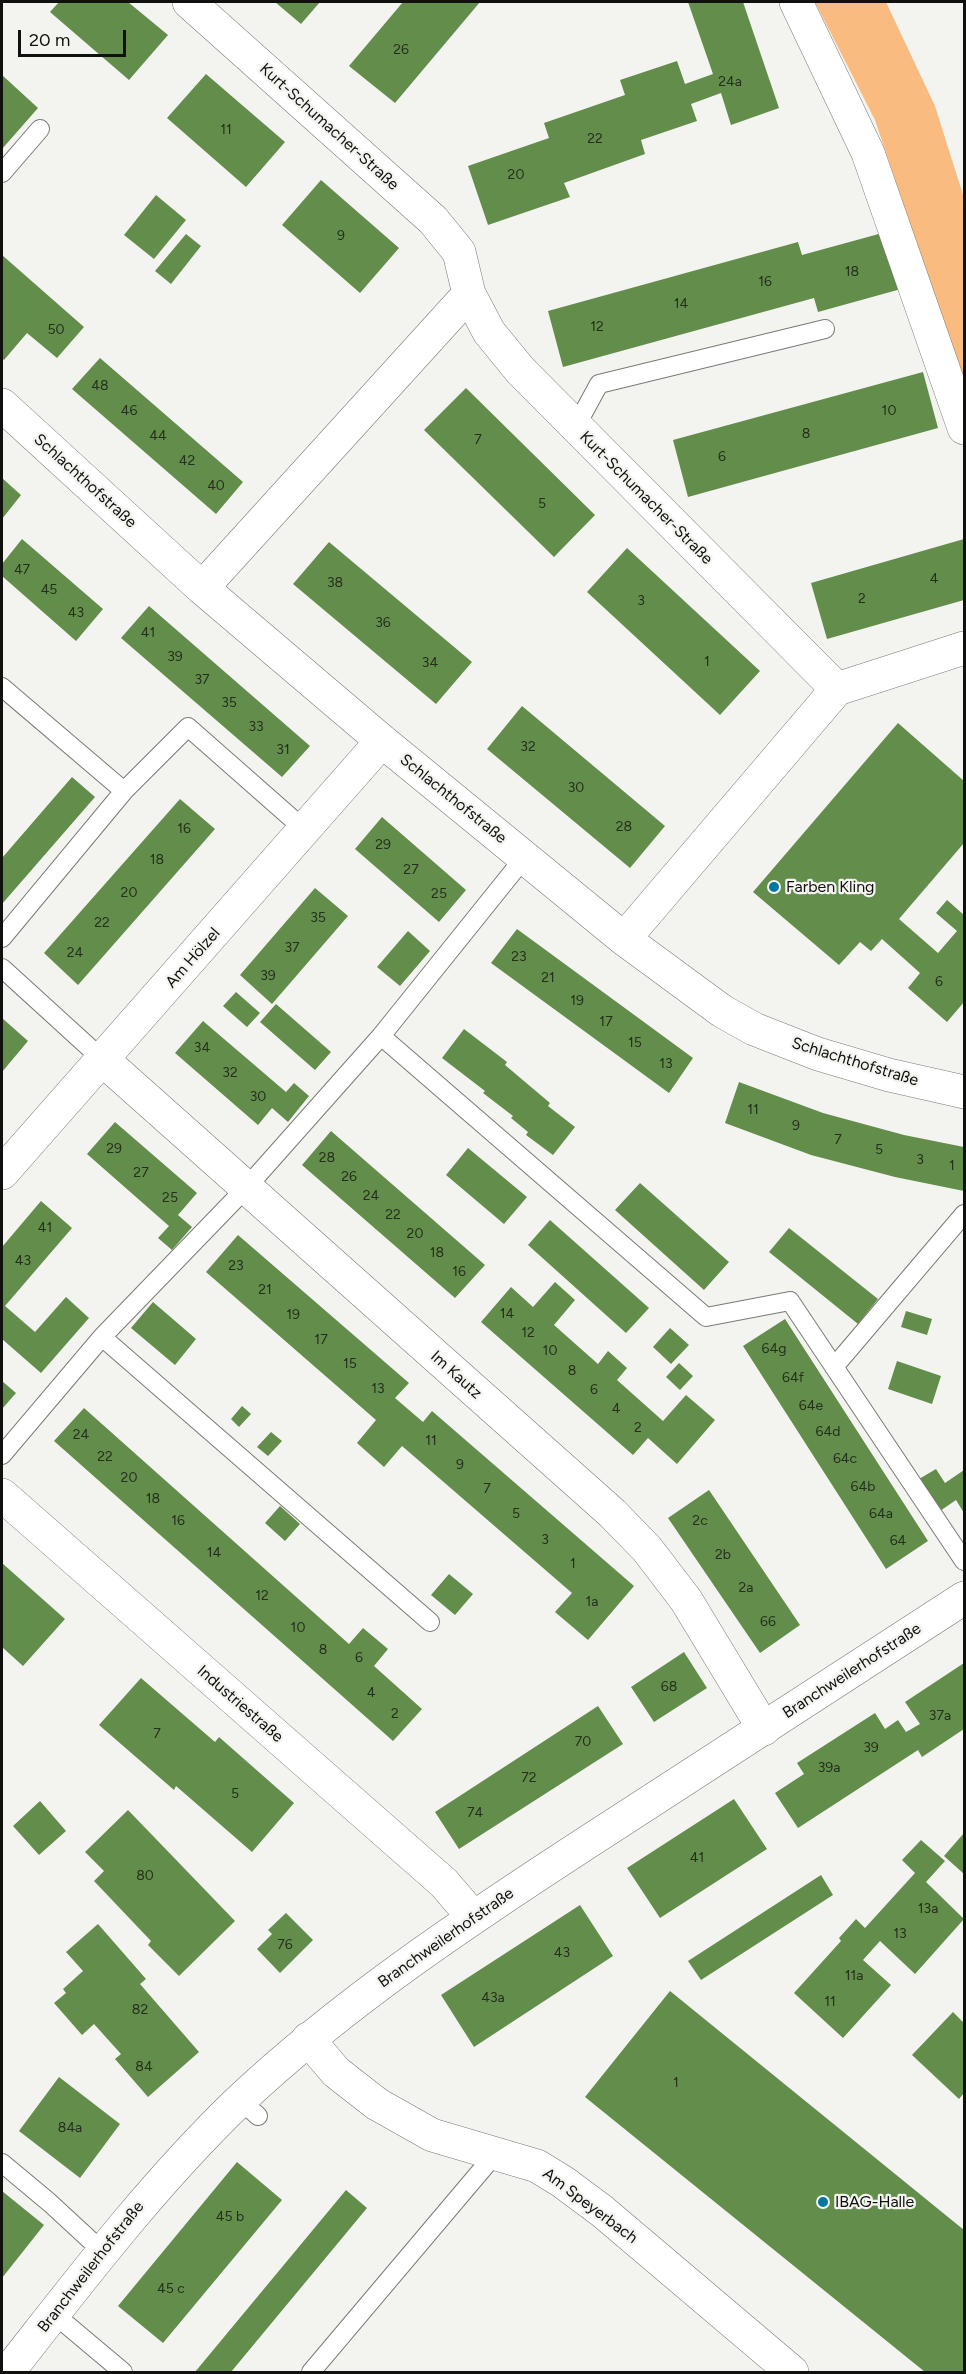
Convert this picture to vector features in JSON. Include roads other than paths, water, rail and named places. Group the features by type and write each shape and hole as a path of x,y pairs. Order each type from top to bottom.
{"street":[{"name":"Kurt-Schumacher-Straße","path":"189,2 433,220 459,252 469,294 489,332 520,370 575,428 837,689"},
{"path":"796,2 868,153 964,428"},
{"path":"202,588 469,294"},
{"name":"Schlachthofstraße","path":"2,405 202,588 382,741 624,939 723,1011 754,1029 818,1054 889,1075 959,1086"},
{"path":"624,939 837,689 964,648"},
{"name":"Am Hölzel","path":"2,1173 382,741"},
{"name":"Im Kautz","path":"103,1060 612,1513 647,1549 686,1600 764,1729"},
{"name":"Industriestraße","path":"2,1495 444,1883 473,1917"},
{"name":"Branchweilerhofstraße","path":"8,2373 102,2251 190,2149 249,2108 308,2039 360,1998 473,1917 964,1598"},
{"name":"Am Speyerbach","path":"308,2039 336,2072 377,2104 432,2135 537,2166 563,2182 602,2211 792,2373"}],"lane":[{"path":"2,173 40,129"},
{"path":"575,428 599,384 825,329"},
{"path":"2,687 124,791"},
{"path":"2,938 124,791 188,727 305,830"},
{"path":"2,1455 102,1337 246,1188 381,1036 524,858"},
{"path":"2,968 103,1060"},
{"path":"381,1036 706,1317 790,1301 964,1561"},
{"path":"834,1367 964,1214"},
{"path":"102,1337 430,1622"},
{"path":"310,2373 496,2153"},
{"path":"2,2163 102,2251"},
{"path":"54,2314 123,2373"}],"place":[{"name":"Farben Kling","path":"774,887"},
{"name":"IBAG-Halle","path":"823,2202"}]}
